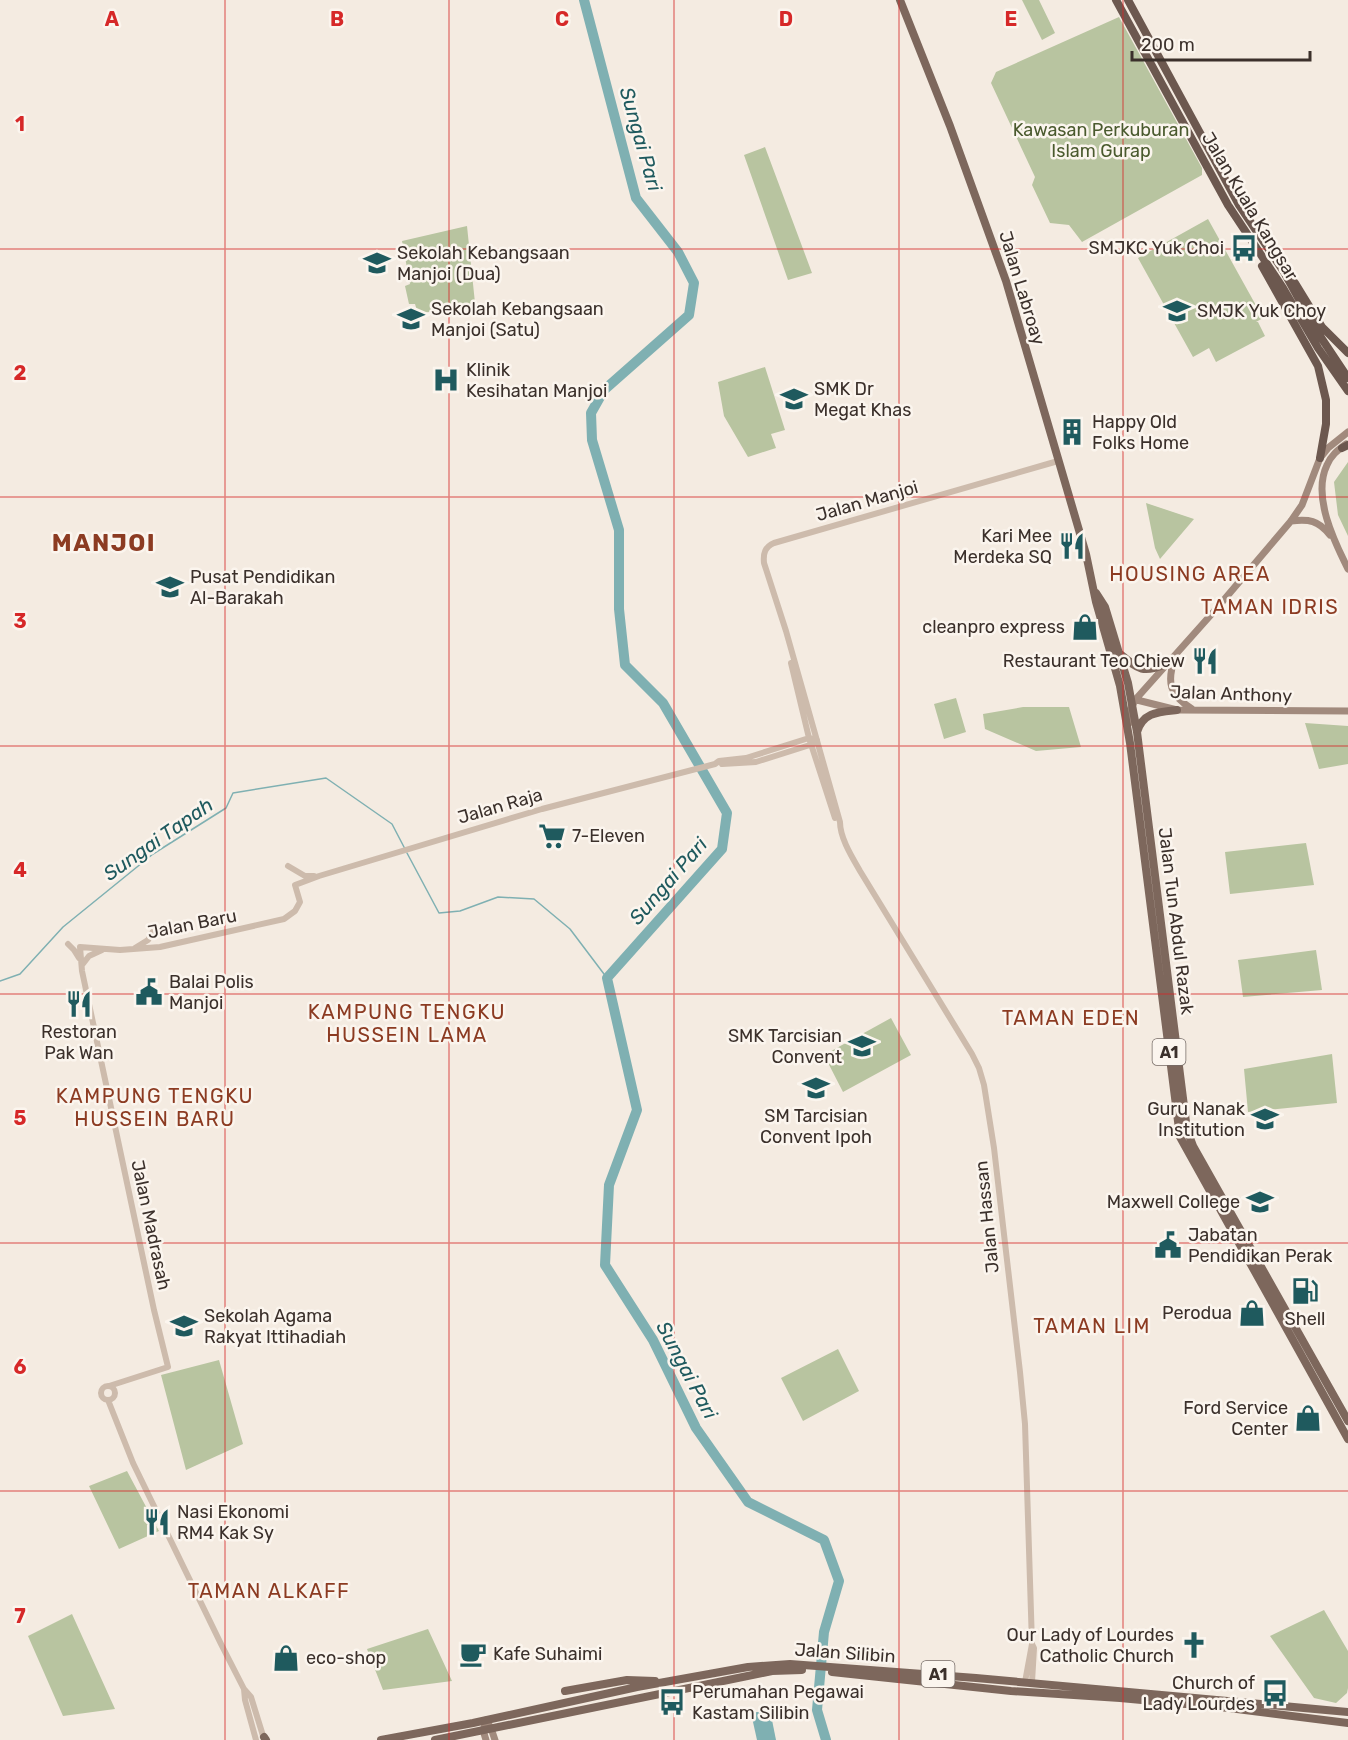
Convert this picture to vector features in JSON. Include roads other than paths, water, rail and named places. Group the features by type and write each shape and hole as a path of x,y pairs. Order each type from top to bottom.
{"highway":[{"name":"Jalan Kuala Kangsar","path":"1116,0 1228,204 1283,288 1318,348 1348,391"},
{"name":"Jalan Kuala Kangsar","path":"1128,0 1239,205 1284,272 1316,330 1348,378"},
{"path":"1248,237 1318,366 1326,400 1326,424 1320,458"},
{"path":"1284,272 1294,282 1322,327 1348,353"}],"main road":[{"name":"Jalan Labroay","path":"900,0 999,260 1095,591"},
{"path":"1120,686 1132,701 1176,655 1291,521 1302,505 1320,458 1328,448 1348,432"},
{"path":"1346,445 1330,458 1323,475 1322,490 1332,537 1348,569"},
{"path":"1291,521 1305,519 1318,522 1332,537"},
{"name":"Jalan Tun Abdul Razak","path":"1095,591 1105,607 1132,701 1187,1130 1196,1150 1348,1421"},
{"name":"Jalan Tun Abdul Razak","path":"1095,591 1120,686 1128,737 1180,1137 1348,1439"},
{"path":"1118,652 1133,665 1144,669 1151,670 1166,664"},
{"path":"1176,655 1170,683 1176,698 1194,711"},
{"name":"Jalan Tun Abdul Razak","path":"1128,737 1128,717 1132,701"},
{"name":"Jalan Anthony","path":"1132,701 1194,711 1348,711"},
{"path":"1137,732 1139,724 1148,716 1177,710"},
{"path":"1154,868 1156,900 1151,910 1157,915 1161,929"},
{"path":"1196,1150 1209,1177 1207,1187 1225,1202"},
{"name":"Jalan Silibin","path":"381,1740 748,1667 792,1666 1029,1682 1347,1712"},
{"name":"Jalan Silibin","path":"435,1740 792,1666"},
{"name":"Jalan Silibin","path":"843,1670 1011,1690 1120,1698 1348,1723"},
{"path":"691,1678 703,1680 707,1684"},
{"path":"565,1691 627,1680 666,1683"},
{"path":"1011,1690 1028,1688 1029,1682"},
{"path":"569,1701 574,1705 595,1706"},
{"path":"1320,1719 1342,1717 1347,1712"},
{"path":"486,1720 486,1740"},
{"path":"487,1729 495,1740"}],"street":[{"name":"Jalan Manjoi","path":"817,740 764,563 763,554 767,546 1058,461"},
{"name":"Jalan Manjoi","path":"784,628 812,746"},
{"path":"809,738 817,740 812,746"},
{"name":"Jalan Raja","path":"715,764 719,761 746,758 809,738"},
{"name":"Jalan Hassan","path":"817,740 826,782"},
{"name":"Jalan Raja","path":"299,900 295,885 319,876 542,809 715,764 756,762 812,746"},
{"name":"Jalan Hassan","path":"812,746 856,865 972,1054 984,1085 994,1148 1023,1400 1032,1644 1029,1682"},
{"path":"288,866 305,876 319,876"},
{"path":"299,900 300,891 306,881"},
{"name":"Jalan Baru","path":"80,947 132,949 160,947 284,919 295,911 299,900"},
{"path":"132,949 148,940 155,928"},
{"path":"68,944 76,952 81,965 89,956 105,949"},
{"name":"Jalan Madrasah","path":"80,947 81,965 168,1367 142,1376"},
{"path":"142,1376 105,1387 102,1393 108,1400 133,1462 244,1689 251,1697 265,1739"},
{"path":"108,1400 123,1386 142,1376"},
{"path":"110,1386 114,1388 117,1425"},
{"path":"244,1689 244,1700 252,1721 255,1740"}],"water":[{"path":"770,1710 776,1740 757,1740 751,1713"}],"waterway":[{"name":"Sungai Pari","path":"584,0 636,198 678,252 694,283 689,315 604,390 591,413 592,440 619,530 619,609 625,665 663,703 727,813 722,849 607,978 637,1110 609,1185 605,1265 653,1340 696,1428 748,1502 824,1540 839,1581 824,1632 817,1710 826,1740"},
{"name":"Sungai Tapah","path":"0,981 20,974 63,927 153,854 226,808 233,793 326,778 392,824 405,849"},
{"name":"Sungai Tapah","path":"407,853 439,913 460,911 498,897 534,899 570,929 607,978"}],"place":[{"name":"SMJKC Yuk Choi","path":"1244,248"},
{"name":"Sekolah Kebangsaan Manjoi (Dua)","path":"377,263"},
{"name":"SMJK Yuk Choy","path":"1177,311"},
{"name":"Sekolah Kebangsaan Manjoi (Satu)","path":"411,319"},
{"name":"Klinik Kesihatan Manjoi","path":"446,380"},
{"name":"SMK Dr Megat Khas","path":"794,399"},
{"name":"Happy Old Folks Home","path":"1072,432"},
{"name":"Kari Mee Merdeka SQ","path":"1072,546"},
{"name":"Pusat Pendidikan Al-Barakah","path":"170,587"},
{"name":"cleanpro express","path":"1085,627"},
{"name":"Restaurant Teo Chiew","path":"1205,661"},
{"name":"7-Eleven","path":"552,836"},
{"name":"Balai Polis Manjoi","path":"149,992"},
{"name":"Restoran Pak Wan","path":"79,1004"},
{"name":"SMK Tarcisian Convent","path":"862,1046"},
{"name":"SM Tarcisian Convent Ipoh","path":"816,1088"},
{"name":"Guru Nanak Institution","path":"1265,1119"},
{"name":"Maxwell College","path":"1260,1202"},
{"name":"Jabatan Pendidikan Perak","path":"1168,1245"},
{"name":"Shell","path":"1305,1291"},
{"name":"Perodua","path":"1252,1313"},
{"name":"Sekolah Agama Rakyat Ittihadiah","path":"184,1326"},
{"name":"Ford Service Center","path":"1308,1418"},
{"name":"Nasi Ekonomi RM4 Kak Sy","path":"157,1522"},
{"name":"Our Lady of Lourdes Catholic Church","path":"1194,1645"},
{"name":"Kafe Suhaimi","path":"473,1654"},
{"name":"eco-shop","path":"286,1658"},
{"name":"Church of Lady Lourdes","path":"1275,1693"},
{"name":"Perumahan Pegawai Kastam Silibin","path":"672,1702"}],"district":[{"name":"MANJOI","path":"104,543"},
{"name":"HOUSING AREA","path":"1190,574"},
{"name":"TAMAN IDRIS","path":"1270,607"},
{"name":"TAMAN EDEN","path":"1071,1018"},
{"name":"KAMPUNG TENGKU HUSSEIN LAMA","path":"407,1024"},
{"name":"KAMPUNG TENGKU HUSSEIN BARU","path":"155,1108"},
{"name":"TAMAN LIM","path":"1092,1326"},
{"name":"TAMAN ALKAFF","path":"269,1591"}],"park label":[{"name":"Kawasan Perkuburan Islam Gurap","path":"1101,140"}]}
